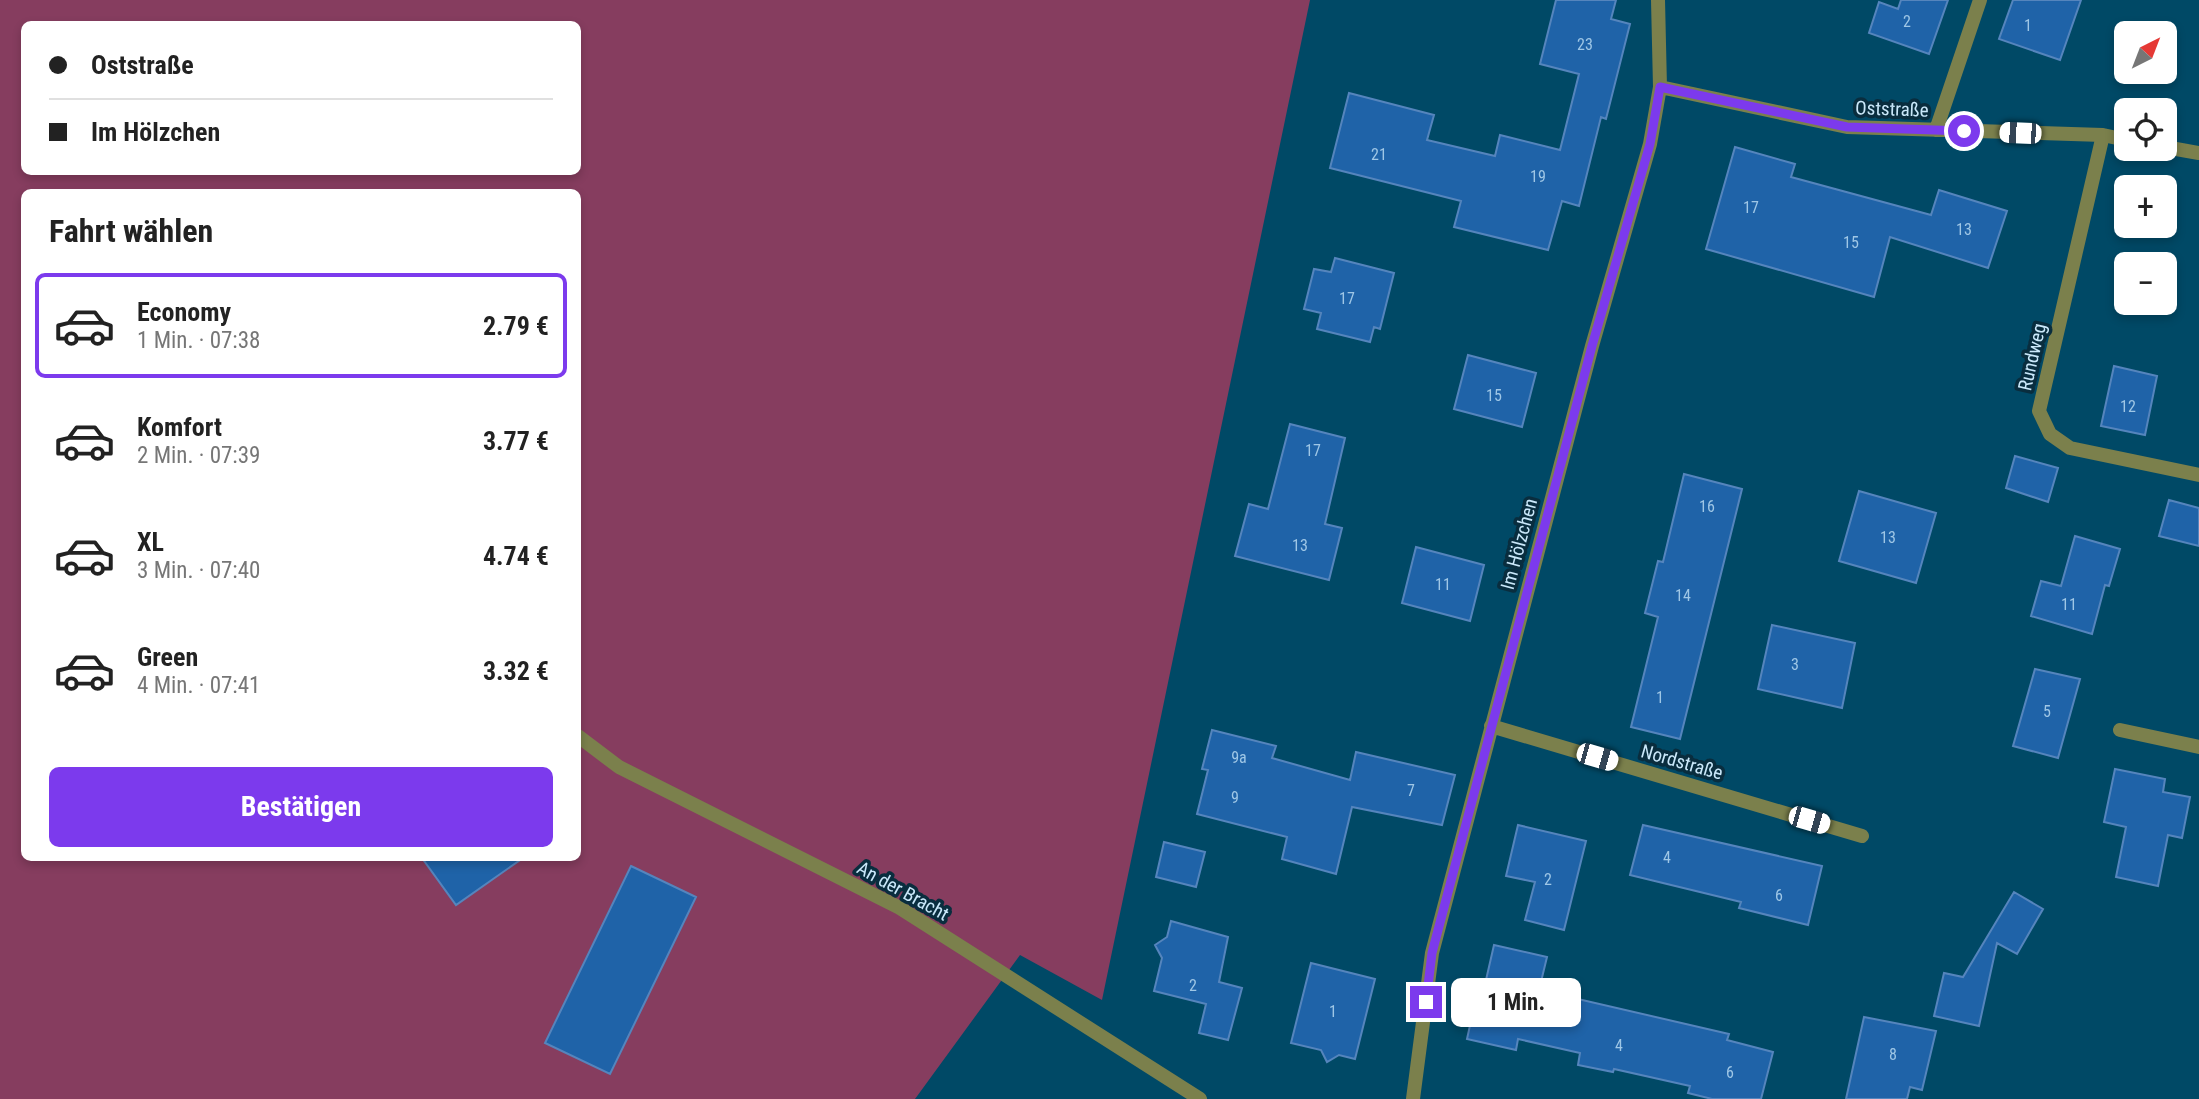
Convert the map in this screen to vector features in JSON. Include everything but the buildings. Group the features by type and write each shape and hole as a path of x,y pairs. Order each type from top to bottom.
{"street":[{"name":"Im Hölzchen","path":"1413,1099 1432,953 1592,346 1650,144 1660,87 1658,0"},
{"path":"1936,130 1980,0"},
{"name":"Oststraße","path":"1660,87 1847,127 2114,137"},
{"name":"Rundweg","path":"2103,135 2039,411 2050,434 2070,448 2199,475"},
{"path":"2177,149 2199,153"},
{"name":"Nordstraße","path":"1491,726 1862,835"},
{"path":"2120,730 2199,747"},
{"name":"An der Bracht","path":"581,738 619,767 900,908 1200,1099"}],"shaded area":[{"path":"0,0 1310,0 1102,1000 1020,955 915,1099 0,1099"}],"route":[{"path":"1426,1002 1432,953 1592,346 1650,144 1660,87 1847,127 1964,131"}]}
